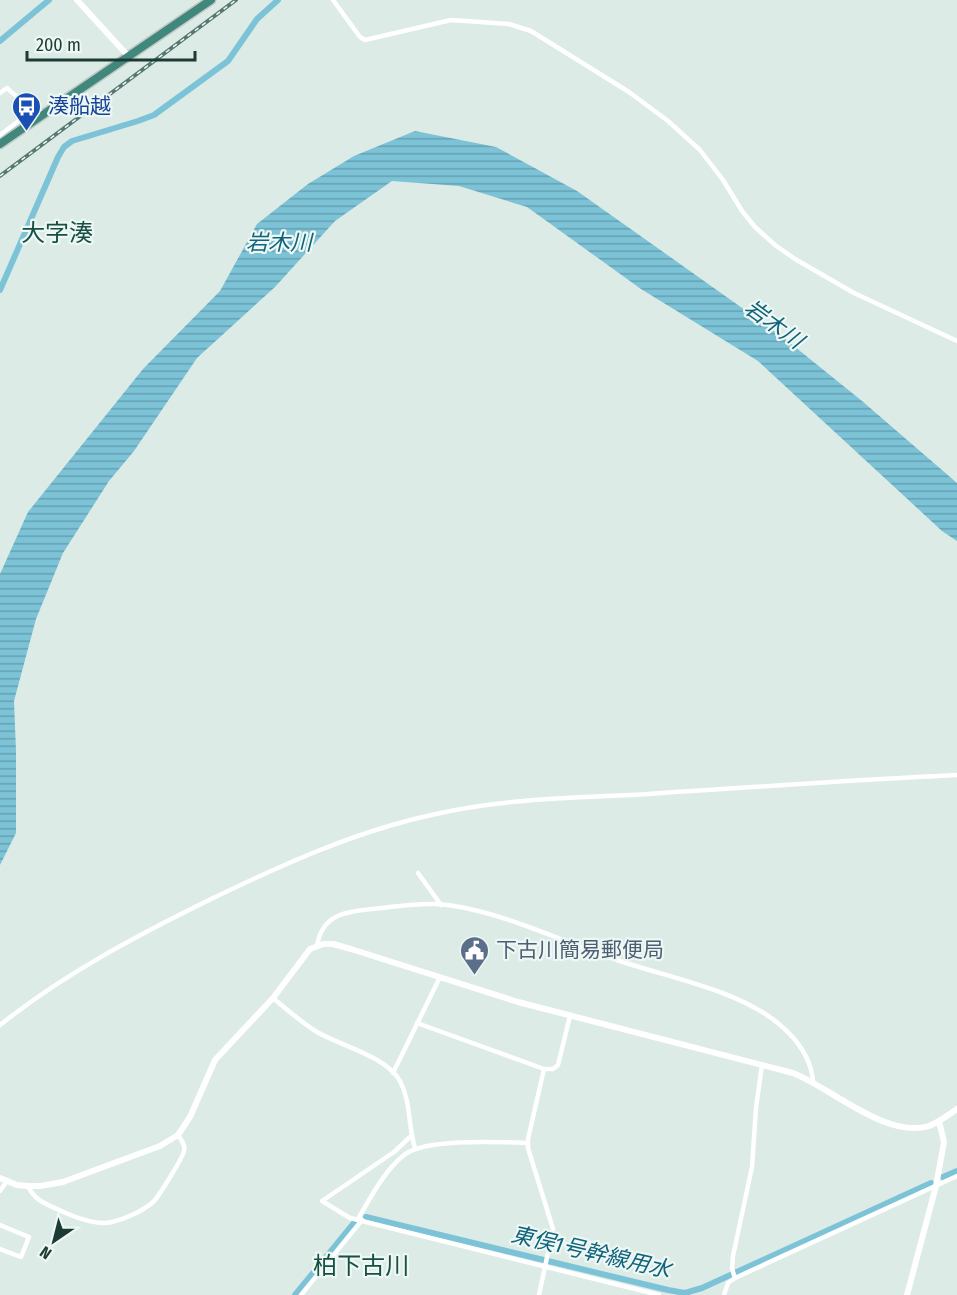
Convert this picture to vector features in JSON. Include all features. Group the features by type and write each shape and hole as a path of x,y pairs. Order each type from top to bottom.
{"highway":[{"path":"0,144 211,0"}],"street":[{"path":"76,0 129,57"},
{"path":"333,0 360,37 365,40 451,20 509,24 531,31 630,92 668,121 700,150 723,180 742,211 775,245 854,293 957,341"},
{"path":"0,93 7,87 17,98 37,107 45,115"},
{"path":"0,135 37,107"},
{"path":"0,1025 29,1001 65,978 162,923 282,865 328,846 369,831 426,816 536,799 957,775"},
{"path":"418,873 441,905"},
{"path":"317,945 321,928 327,922 346,913 411,905 441,905 487,914 615,960 720,993 757,1009 779,1024 793,1039 811,1066 813,1081"},
{"path":"0,1191 3,1179 27,1186 63,1182 160,1146 178,1135 190,1117 215,1060 273,998 310,949 317,945 342,946 570,1016 794,1072 864,1112 894,1126 928,1126 957,1109"},
{"path":"393,1073 440,977"},
{"path":"273,998 318,1032 362,1053 393,1073 404,1090 415,1148"},
{"path":"417,1023 544,1069 553,1069 558,1065 570,1016"},
{"path":"734,1275 733,1256 752,1167 762,1065"},
{"path":"539,1295 554,1229 528,1143 544,1069"},
{"path":"908,1295 936,1186 944,1142 939,1121"},
{"path":"27,1186 39,1200 67,1214 82,1220 110,1223 152,1203 160,1195 184,1152 184,1143 178,1135"},
{"path":"411,1136 394,1152 322,1201 350,1218 547,1263 659,1295"},
{"path":"300,1295 360,1220 379,1183 406,1153 415,1148 454,1143 494,1141 528,1143"},
{"path":"724,1295 734,1275 957,1176"},
{"path":"0,1225 29,1236 21,1257 0,1249"}],"water":[{"name":"岩木川","path":"415,131 496,147 577,191 779,334 862,401 957,483 957,541 942,531 758,361 641,289 527,207 459,186 392,181 335,221 275,287 197,358 134,451 109,481 63,553 36,619 14,701 16,833 0,865 0,574 28,512 143,369 220,291 257,224 308,184 354,156"}],"waterway":[{"path":"0,41 49,0"},
{"path":"0,290 64,147 72,141 154,115 228,61 257,19 278,0"},
{"name":"東俣1号幹線用水","path":"943,1177 957,1171"},
{"name":"東俣1号幹線用水","path":"366,1217 685,1293 702,1288 931,1183"},
{"name":"東俣1号幹線用水","path":"295,1295 354,1223"}],"railway":[{"path":"0,176 236,0"}],"place":[{"name":"湊船越","path":"27,132"},
{"name":"下古川簡易郵便局","path":"475,976"}],"district":[{"name":"大字湊","path":"57,233"},
{"name":"柏下古川","path":"361,1266"}]}
